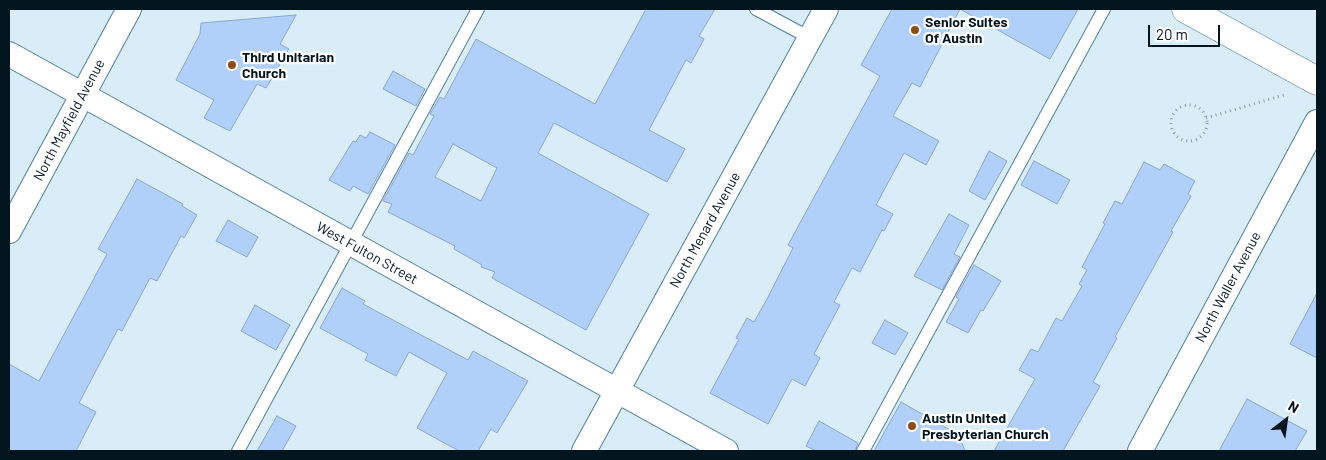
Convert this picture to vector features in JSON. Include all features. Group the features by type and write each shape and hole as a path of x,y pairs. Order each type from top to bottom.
{"street":[{"name":"North Mayfield Avenue","path":"9,231 130,9"},
{"name":"North Menard Avenue","path":"584,451 826,9"},
{"path":"1186,9 1317,81"},
{"name":"West Fulton Street","path":"9,54 726,451"},
{"name":"North Waller Avenue","path":"1140,451 1317,122"}],"lane":[{"path":"238,451 478,9"},
{"path":"756,9 810,38"},
{"path":"863,451 1104,9"}],"path":[{"path":"1206,118 1284,95"},
{"path":"1189,105 1200,109 1206,118 1205,130 1196,139 1184,140 1174,133 1172,128 1172,117 1175,112 1184,106 1189,105"}],"building":[{"path":"646,9 715,9 699,36 704,39 691,63 686,60 649,130 685,149 667,182 554,123 538,153 649,214 586,330 492,278 495,272 481,267 482,265 454,249 455,246 388,212 392,204 383,201 409,153 413,155 434,116 430,114 440,97 444,99 476,39 595,104","holes":["453,144 497,168 481,201 435,177"]},
{"path":"892,9 960,9 920,87 912,83 893,116 939,141 926,165 904,153 876,205 893,214 884,231 882,230 860,272 852,268 834,302 840,305 814,354 820,358 805,386 792,379 768,424 710,393 739,339 736,338 747,318 754,322 767,299 793,248 788,245 880,76 861,65"},
{"name":"Senior Suites Of Austin","path":"960,9 1078,9 1050,59"},
{"name":"Third Unitarian Church","path":"296,15 280,44 289,49 266,88 257,84 230,131 204,118 214,100 176,80 200,34 201,23"},
{"path":"393,71 425,89 416,106 383,89"},
{"path":"370,132 395,145 368,194 353,186 350,191 329,180 353,141 356,142 360,135 366,138"},
{"path":"989,151 1007,161 985,200 969,191"},
{"path":"1034,161 1070,180 1057,204 1021,185"},
{"path":"1144,162 1160,170 1164,164 1195,181 1188,194 1191,196 1171,231 1173,232 1115,337 1117,338 1093,382 1100,386 1063,451 994,451 1035,379 1019,370 1031,349 1038,352 1056,318 1062,321 1082,286 1079,284 1087,270 1082,267 1105,224 1103,223 1115,201 1122,204"},
{"path":"137,179 183,204 182,206 197,215 184,238 181,236 157,281 150,278 122,331 118,329 79,403 96,412 76,451 9,451 9,364 39,381 107,254 98,249"},
{"path":"949,214 969,225 954,254 960,257 942,290 914,276"},
{"path":"228,220 258,237 247,257 216,241"},
{"path":"974,265 1001,281 968,333 946,322 959,299 956,297"},
{"path":"342,288 365,301 363,304 468,360 473,351 528,381 497,433 491,429 478,451 459,451 417,428 447,373 409,352 396,376 365,360 368,354 320,328"},
{"path":"1317,293 1317,358 1290,344"},
{"path":"255,305 290,325 276,350 241,331"},
{"path":"885,320 908,333 895,355 872,343"},
{"path":"1247,399 1307,431 1295,451 1219,451"},
{"name":"Austin United Presbyterian Church","path":"901,402 959,435 965,451 874,451"},
{"path":"277,416 296,426 282,451 257,451"},
{"path":"819,421 858,443 855,451 816,451 806,446"}],"place":[{"name":"Senior Suites Of Austin","path":"915,30"},
{"name":"Third Unitarian Church","path":"232,65"},
{"name":"Austin United Presbyterian Church","path":"912,426"}]}
